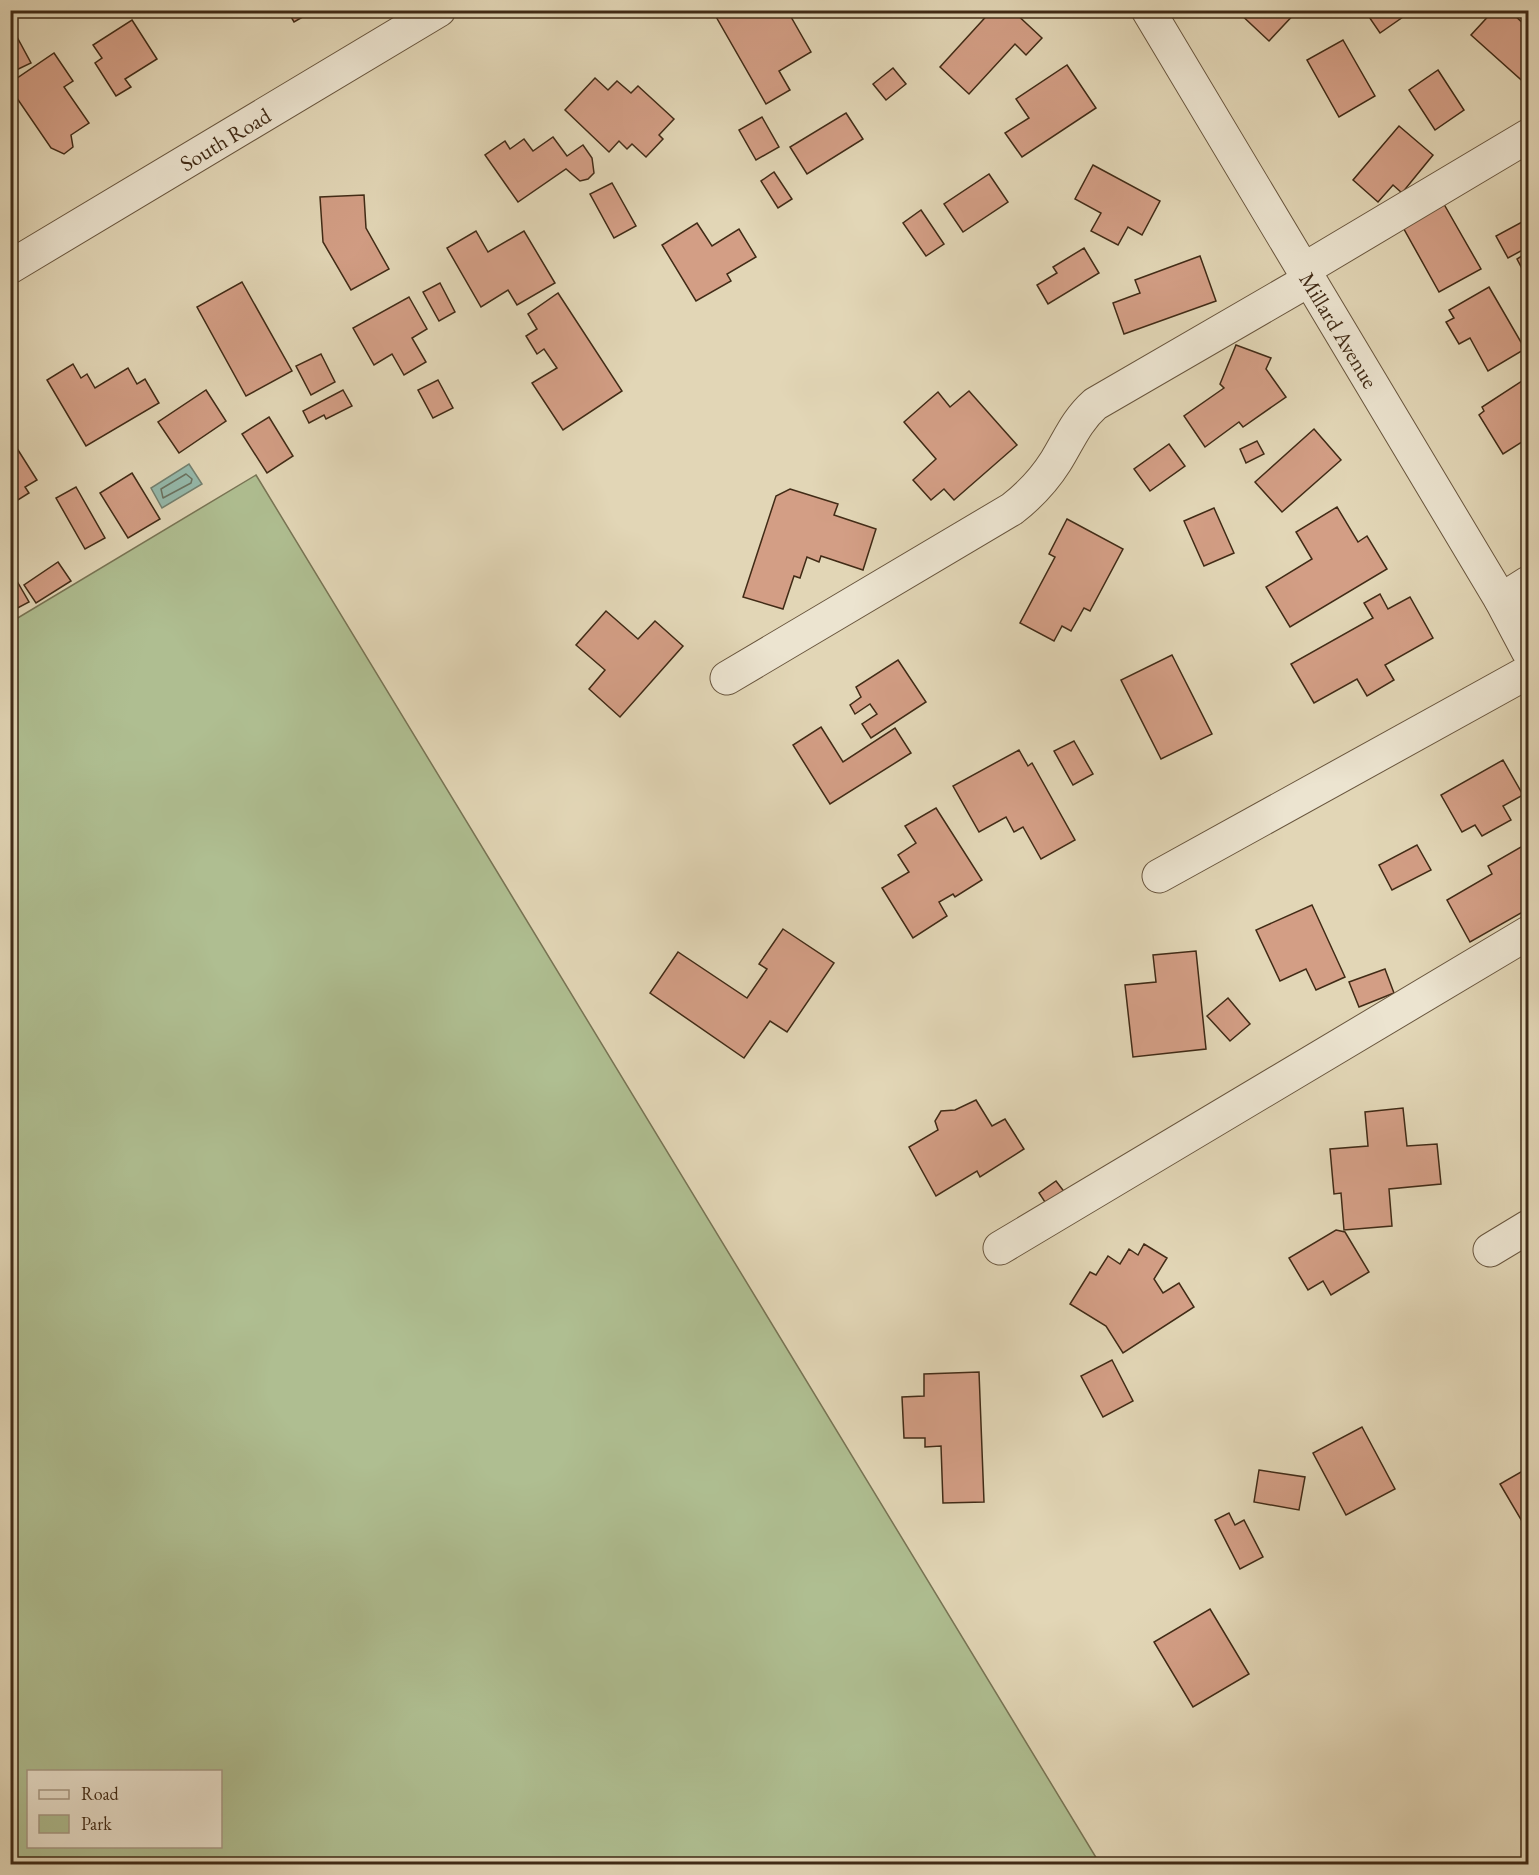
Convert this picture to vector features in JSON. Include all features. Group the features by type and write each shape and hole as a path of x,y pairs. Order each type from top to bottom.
{"street":[{"name":"South Road","path":"10,267 439,10"},
{"name":"Millard Avenue","path":"1149,11 1501,600 1528,651"},
{"path":"727,678 1012,509 1045,478 1069,434 1095,404 1528,136"},
{"path":"1501,600 1528,583"},
{"path":"1159,876 1528,672"},
{"path":"1000,1248 1528,933"},
{"path":"1490,1250 1528,1227"}],"green space":[{"path":"256,475 1100,1864 11,1864 11,622"}],"water":[{"path":"189,464 202,484 162,508 151,488"}],"building":[{"path":"287,10 315,10 294,22"},
{"path":"722,10 787,10 811,52 779,71 790,90 766,104 715,15"},
{"path":"992,10 1012,10 1042,38 1026,55 1015,44 969,94 940,67"},
{"path":"1236,10 1298,10 1269,41"},
{"path":"1372,10 1413,10 1380,33 1367,14"},
{"path":"1494,10 1509,10 1528,28 1528,86 1471,35"},
{"path":"132,20 157,59 125,79 131,87 116,96 95,63 102,58 93,45"},
{"path":"10,24 31,63 10,73"},
{"path":"1343,40 1375,96 1339,117 1307,60"},
{"path":"54,53 73,81 64,87 89,123 71,135 73,147 64,154 51,148 10,88 10,83"},
{"path":"1067,65 1096,108 1022,157 1005,133 1029,118 1016,99"},
{"path":"893,68 906,84 886,100 873,84"},
{"path":"1438,70 1464,110 1435,130 1409,90"},
{"path":"595,78 608,90 617,81 631,93 638,86 674,119 659,135 663,139 646,157 632,144 627,149 619,141 609,152 565,110"},
{"path":"846,113 863,139 807,174 790,147"},
{"path":"762,117 779,147 756,160 739,130"},
{"path":"1399,126 1433,155 1402,193 1393,185 1378,202 1353,180"},
{"path":"553,137 567,156 583,145 592,158 594,173 588,179 580,181 566,169 518,202 485,155 505,141 510,149 524,139 533,151"},
{"path":"1093,165 1160,201 1142,235 1128,227 1118,245 1091,231 1101,213 1075,199"},
{"path":"774,172 792,199 778,208 761,181"},
{"path":"989,174 1008,202 963,232 944,204"},
{"path":"612,183 636,226 614,238 590,194"},
{"path":"364,195 366,228 389,269 351,290 323,242 320,197"},
{"path":"1441,199 1481,269 1439,292 1400,222"},
{"path":"921,210 944,244 926,256 903,223"},
{"path":"1522,222 1528,234 1528,247 1508,258 1496,236"},
{"path":"697,223 712,246 739,229 756,257 727,274 731,281 696,301 662,245"},
{"path":"476,231 488,252 524,231 555,283 517,305 508,290 481,307 447,248"},
{"path":"1084,248 1099,273 1048,304 1037,285 1057,273 1053,267"},
{"path":"1528,252 1528,280 1517,259"},
{"path":"1200,256 1216,301 1124,334 1113,303 1140,293 1135,280"},
{"path":"242,282 292,371 246,396 197,307"},
{"path":"440,283 455,312 439,321 423,292"},
{"path":"1489,287 1525,349 1488,371 1470,338 1459,344 1446,322 1454,318 1449,310"},
{"path":"558,293 622,391 563,430 532,383 557,368 544,349 537,354 526,336 537,329 528,314"},
{"path":"409,297 427,329 412,338 426,362 404,375 392,354 374,365 353,328"},
{"path":"1236,345 1271,358 1266,369 1286,397 1243,427 1239,422 1205,447 1184,416 1224,388 1220,384"},
{"path":"321,354 335,382 311,395 296,366"},
{"path":"73,364 81,378 87,374 95,388 128,368 137,384 145,379 159,403 86,446 47,380"},
{"path":"1528,377 1528,438 1503,454 1479,415 1484,411 1482,407"},
{"path":"438,380 453,408 433,418 418,390"},
{"path":"206,390 226,421 179,453 158,422"},
{"path":"343,390 352,406 326,419 324,415 309,423 303,411"},
{"path":"969,391 1017,445 954,500 944,489 931,500 913,480 936,459 904,422 938,392 950,407"},
{"path":"269,417 293,456 267,473 242,434"},
{"path":"1314,429 1341,460 1282,512 1255,482"},
{"path":"1257,441 1264,454 1246,463 1240,449"},
{"path":"13,442 37,480 25,487 29,493 10,505 10,444"},
{"path":"1169,444 1185,466 1150,491 1134,469"},
{"path":"132,473 160,519 128,538 100,493"},
{"path":"76,487 105,538 85,549 56,498"},
{"path":"790,489 838,504 834,515 876,529 863,570 821,556 819,562 807,557 800,578 794,576 783,609 743,597 776,496"},
{"path":"1337,507 1358,542 1367,536 1387,569 1290,627 1266,587 1312,559 1296,532"},
{"path":"1214,508 1234,553 1204,566 1184,521"},
{"path":"1067,519 1123,549 1090,611 1084,608 1071,631 1062,626 1054,641 1020,623 1055,557 1049,554"},
{"path":"58,562 71,581 36,603 24,585"},
{"path":"10,569 29,602 10,612"},
{"path":"1380,594 1388,609 1410,597 1433,638 1385,665 1394,680 1367,696 1357,679 1314,703 1291,664 1373,618 1364,603"},
{"path":"606,611 638,639 655,621 683,646 620,717 589,689 605,670 576,645"},
{"path":"1172,655 1212,734 1161,759 1121,680"},
{"path":"898,660 926,702 871,738 862,724 877,714 870,704 855,714 850,705 861,697 856,687"},
{"path":"821,727 843,762 895,728 911,753 830,804 793,745"},
{"path":"1074,741 1093,774 1073,785 1054,751"},
{"path":"1019,750 1028,766 1032,763 1075,840 1041,859 1023,827 1014,832 1006,817 979,832 953,786"},
{"path":"1503,760 1523,795 1503,806 1511,820 1482,836 1475,825 1462,832 1441,795"},
{"path":"936,808 982,880 955,897 953,894 939,902 947,916 913,938 882,888 909,872 898,855 916,843 905,826"},
{"path":"1528,843 1528,909 1470,942 1447,900 1492,874 1488,866"},
{"path":"1417,845 1431,870 1392,890 1379,865"},
{"path":"1312,905 1345,977 1316,990 1306,969 1280,981 1256,930"},
{"path":"783,929 834,963 787,1032 770,1021 744,1058 650,993 678,952 747,998 767,969 759,964"},
{"path":"1196,951 1206,1049 1133,1057 1125,985 1156,982 1153,955"},
{"path":"1385,969 1394,993 1359,1007 1349,982"},
{"path":"1228,998 1250,1024 1230,1041 1207,1016"},
{"path":"976,1100 992,1126 1005,1119 1024,1149 980,1177 977,1171 936,1196 909,1147 938,1130 935,1121 941,1111 955,1110"},
{"path":"1403,1108 1407,1146 1437,1144 1441,1184 1389,1189 1392,1226 1344,1230 1341,1193 1334,1194 1330,1149 1368,1146 1365,1112"},
{"path":"1056,1181 1069,1198 1051,1211 1039,1193"},
{"path":"1336,1230 1345,1232 1369,1272 1331,1295 1323,1281 1308,1290 1289,1258"},
{"path":"1144,1244 1167,1258 1154,1279 1163,1293 1179,1283 1194,1307 1123,1353 1106,1326 1070,1304 1090,1272 1096,1275 1108,1256 1120,1264 1129,1249 1138,1255"},
{"path":"1112,1360 1133,1401 1103,1417 1081,1376"},
{"path":"979,1372 984,1502 943,1503 941,1446 925,1447 925,1438 904,1438 902,1397 924,1396 924,1374"},
{"path":"1362,1427 1395,1489 1346,1515 1313,1453"},
{"path":"1528,1468 1528,1527 1526,1528 1500,1484"},
{"path":"1259,1470 1305,1477 1299,1510 1254,1502"},
{"path":"1229,1513 1235,1525 1244,1520 1263,1557 1240,1569 1215,1520"},
{"path":"1210,1609 1249,1674 1193,1707 1154,1642"}]}
